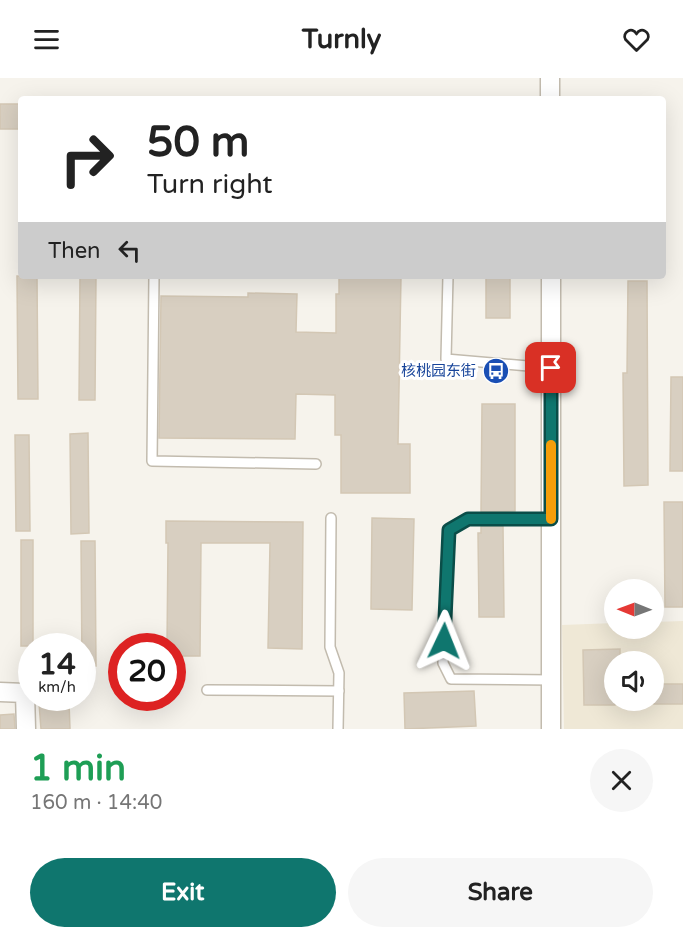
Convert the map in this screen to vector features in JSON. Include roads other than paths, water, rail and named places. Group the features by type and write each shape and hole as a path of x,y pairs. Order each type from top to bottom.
{"street":[{"path":"550,78 550,96"},
{"path":"551,279 551,729"},
{"path":"0,692 25,693 26,729"}],"lane":[{"path":"154,279 152,461 316,464"},
{"path":"448,279 446,359 551,368"},
{"path":"331,518 330,647 339,673 338,729"},
{"path":"551,519 468,519 449,530 444,663 451,679 552,680"},
{"path":"207,690 339,691"}],"place":[{"name":"核桃园东街","path":"496,371"}]}
